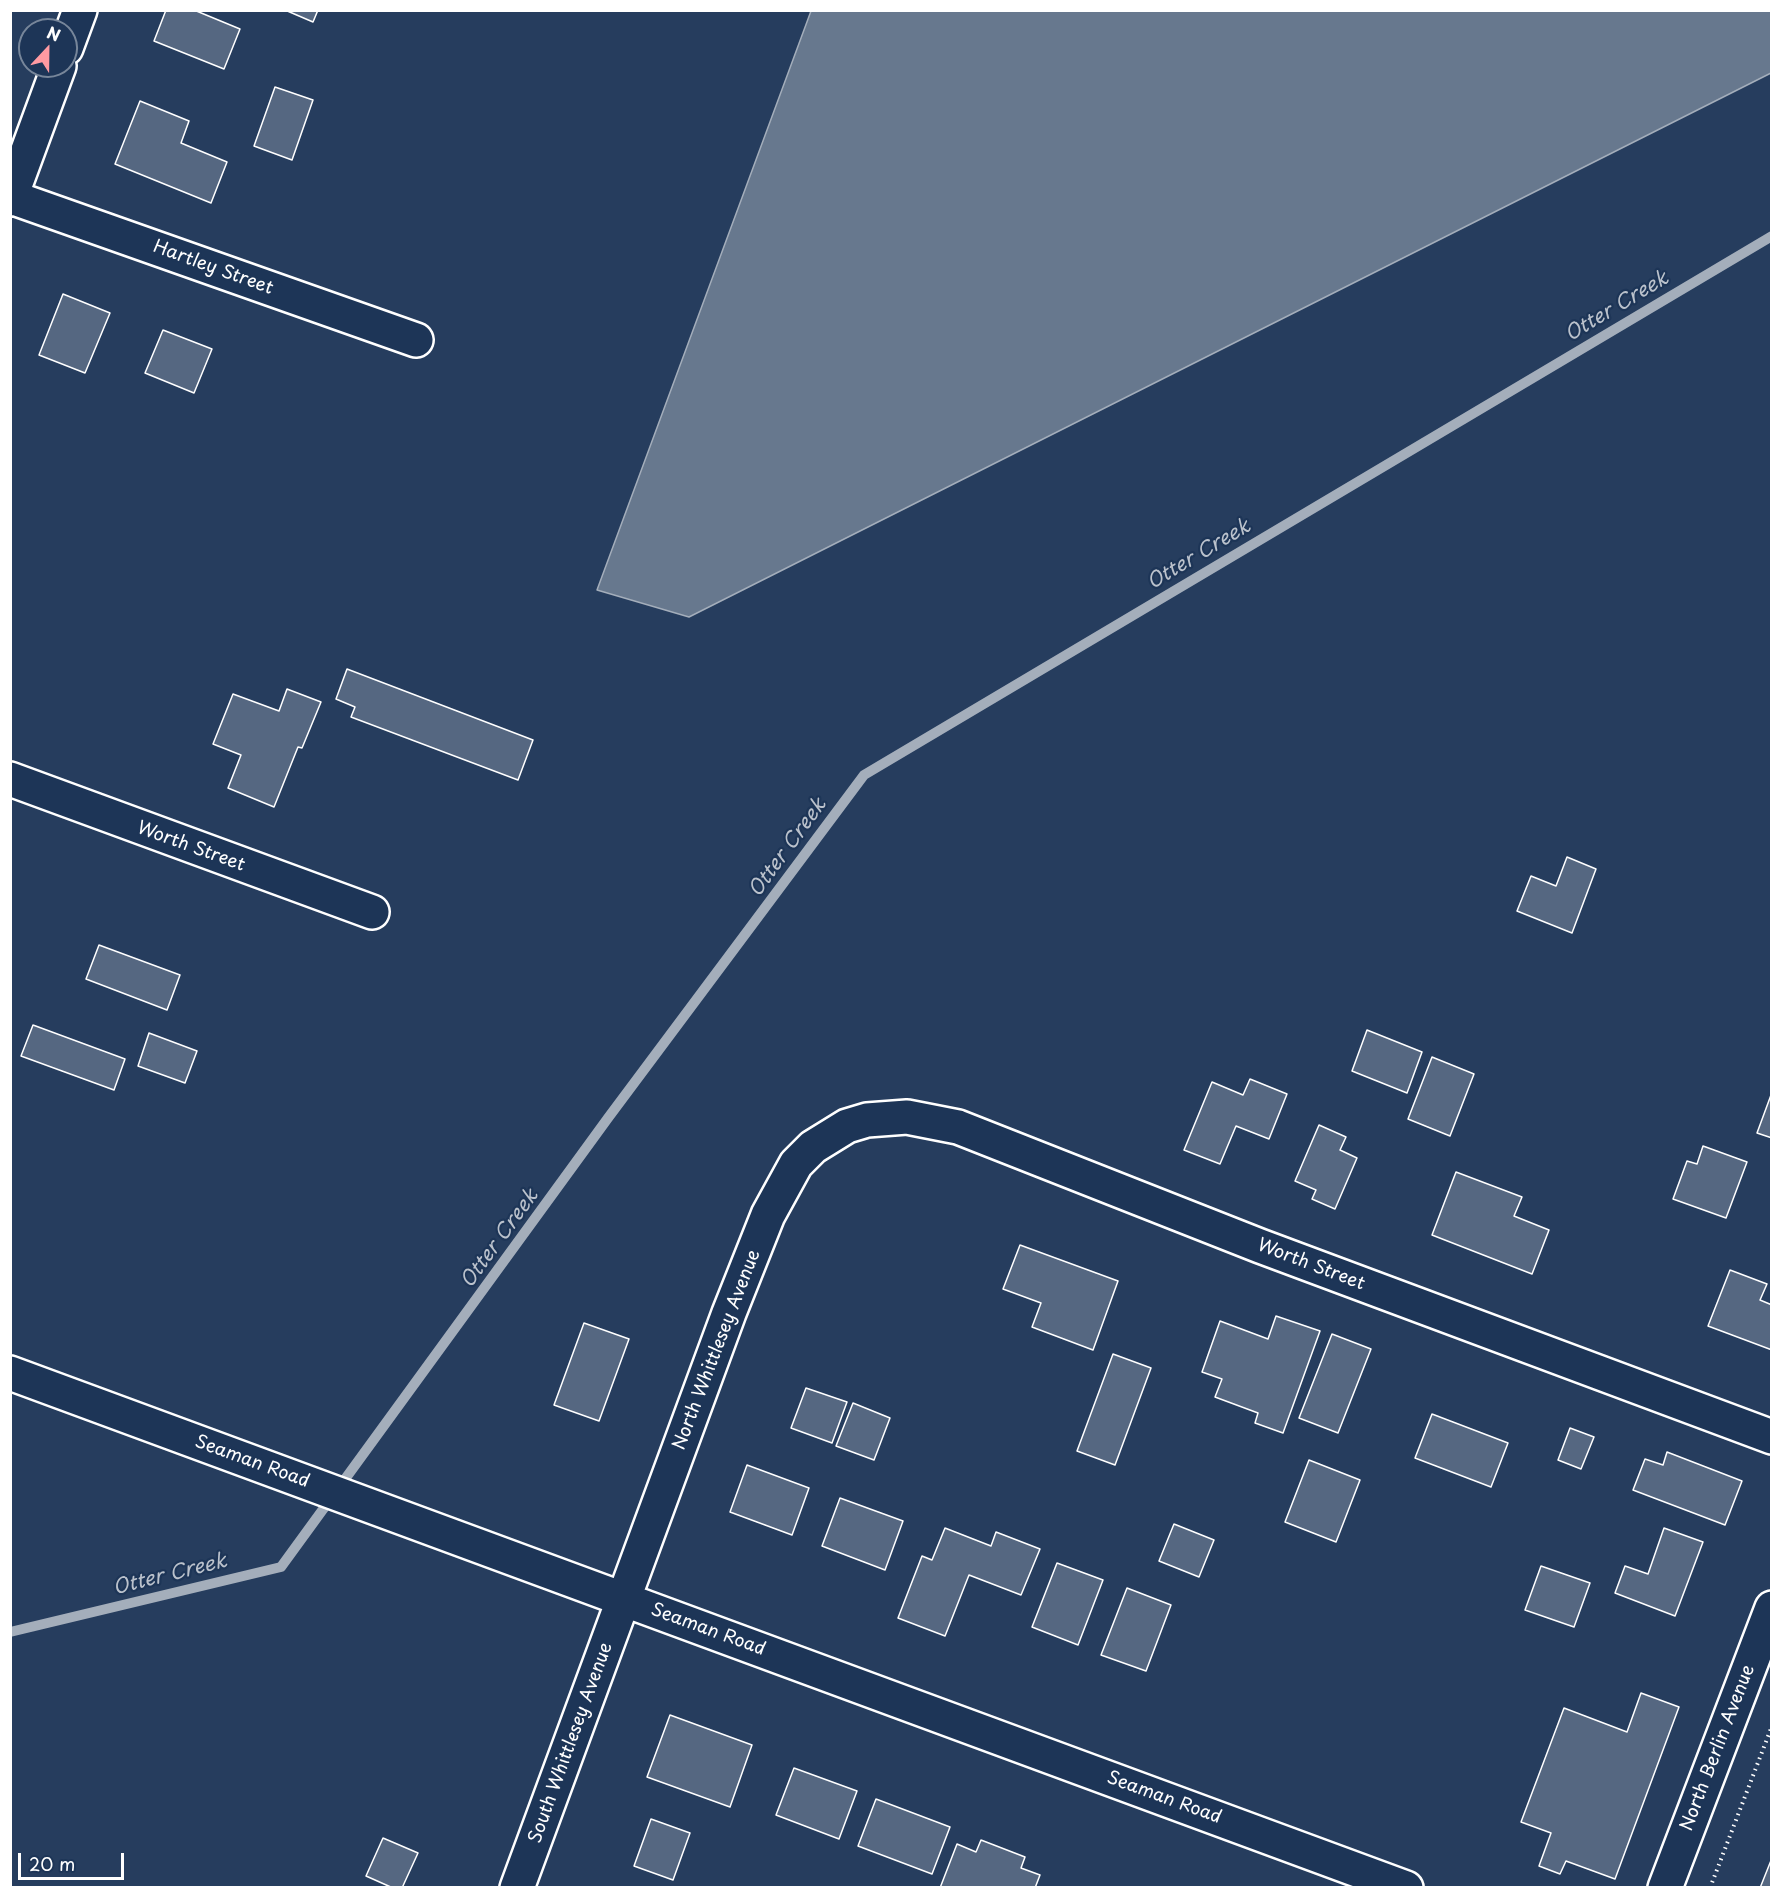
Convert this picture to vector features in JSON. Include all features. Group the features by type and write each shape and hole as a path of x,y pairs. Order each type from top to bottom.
{"street":[{"path":"11,198 55,78"},
{"name":"Hartley Street","path":"11,198 416,340"},
{"name":"Worth Street","path":"10,778 372,912"},
{"name":"Worth Street","path":"847,1126 867,1120 906,1117 958,1127 1260,1246 1772,1437"},
{"name":"North Whittlesey Avenue","path":"624,1599 729,1313 768,1215 796,1164 813,1147 847,1126"},
{"name":"Seaman Road","path":"10,1372 1406,1887"},
{"name":"South Whittlesey Avenue","path":"517,1887 624,1599"},
{"name":"North Berlin Avenue","path":"1665,1887 1772,1608"}],"path":[{"path":"1710,1887 1772,1726"}],"water":[{"path":"811,11 1771,11 1771,73 689,617 597,590"}],"building":[{"path":"166,10 194,10 240,29 224,69 154,41"},
{"path":"285,10 318,10 313,22"},
{"path":"275,87 313,100 292,160 254,146"},
{"path":"140,101 189,121 181,143 227,162 211,203 115,164"},
{"path":"63,294 110,313 85,373 39,355"},
{"path":"163,330 212,349 194,393 145,373"},
{"path":"347,669 533,740 518,780 351,717 355,707 336,699"},
{"path":"287,689 321,702 302,748 298,747 274,807 228,788 241,755 213,744 233,694 279,711"},
{"path":"1567,857 1596,869 1572,933 1517,911 1531,876 1556,886"},
{"path":"99,945 180,975 167,1010 86,979"},
{"path":"33,1025 125,1059 114,1090 21,1056"},
{"path":"1367,1030 1422,1052 1407,1093 1352,1071"},
{"path":"149,1033 197,1051 185,1083 138,1066"},
{"path":"1432,1057 1474,1074 1450,1136 1408,1119"},
{"path":"1250,1079 1287,1094 1269,1139 1236,1126 1220,1164 1184,1150 1212,1082 1243,1095"},
{"path":"1772,1096 1772,1138 1757,1133"},
{"path":"1319,1125 1346,1137 1340,1150 1357,1158 1335,1209 1312,1199 1316,1190 1295,1181"},
{"path":"1703,1146 1747,1162 1726,1218 1673,1199 1687,1161 1697,1164"},
{"path":"1456,1172 1522,1197 1514,1216 1549,1230 1532,1274 1432,1235"},
{"path":"1020,1245 1118,1281 1093,1350 1032,1327 1041,1303 1003,1289"},
{"path":"1730,1270 1767,1284 1760,1300 1772,1305 1772,1350 1708,1326"},
{"path":"1276,1316 1320,1331 1283,1433 1255,1423 1258,1413 1215,1397 1222,1379 1202,1372 1220,1321 1268,1339"},
{"path":"584,1323 629,1339 599,1421 554,1405"},
{"path":"1332,1334 1371,1349 1338,1433 1299,1418"},
{"path":"1113,1354 1151,1368 1115,1465 1077,1451"},
{"path":"806,1388 847,1402 832,1443 791,1428"},
{"path":"853,1403 890,1418 874,1460 836,1446"},
{"path":"1432,1414 1508,1443 1491,1487 1415,1458"},
{"path":"1570,1428 1594,1437 1581,1469 1558,1460"},
{"path":"1667,1452 1742,1481 1725,1525 1633,1490 1645,1459 1663,1465"},
{"path":"1309,1460 1360,1480 1336,1542 1285,1522"},
{"path":"747,1465 809,1488 792,1535 730,1512"},
{"path":"840,1498 903,1521 885,1570 822,1546"},
{"path":"1174,1524 1214,1540 1199,1577 1159,1561"},
{"path":"945,1528 991,1546 996,1532 1040,1549 1021,1595 969,1575 945,1636 898,1618 922,1556 932,1560"},
{"path":"1664,1528 1703,1542 1675,1616 1615,1593 1625,1566 1648,1574"},
{"path":"1057,1563 1103,1580 1078,1645 1032,1627"},
{"path":"1541,1566 1590,1583 1574,1627 1525,1610"},
{"path":"1127,1588 1171,1605 1146,1671 1101,1655"},
{"path":"1641,1693 1679,1707 1615,1879 1566,1861 1560,1874 1539,1866 1551,1833 1521,1822 1564,1708 1627,1732"},
{"path":"670,1715 752,1745 730,1807 647,1777"},
{"path":"794,1768 857,1791 839,1839 776,1815"},
{"path":"876,1799 950,1827 932,1874 858,1846"},
{"path":"651,1819 690,1833 673,1880 634,1866"},
{"path":"383,1838 418,1853 402,1888 393,1888 366,1876"},
{"path":"981,1840 1025,1857 1021,1868 1040,1875 1035,1888 940,1888 957,1844 976,1852"},
{"path":"1772,1858 1772,1888 1760,1888"}],"waterway":[{"name":"Otter Creek","path":"10,1632 281,1567 608,1118 864,775 1772,236"}]}
